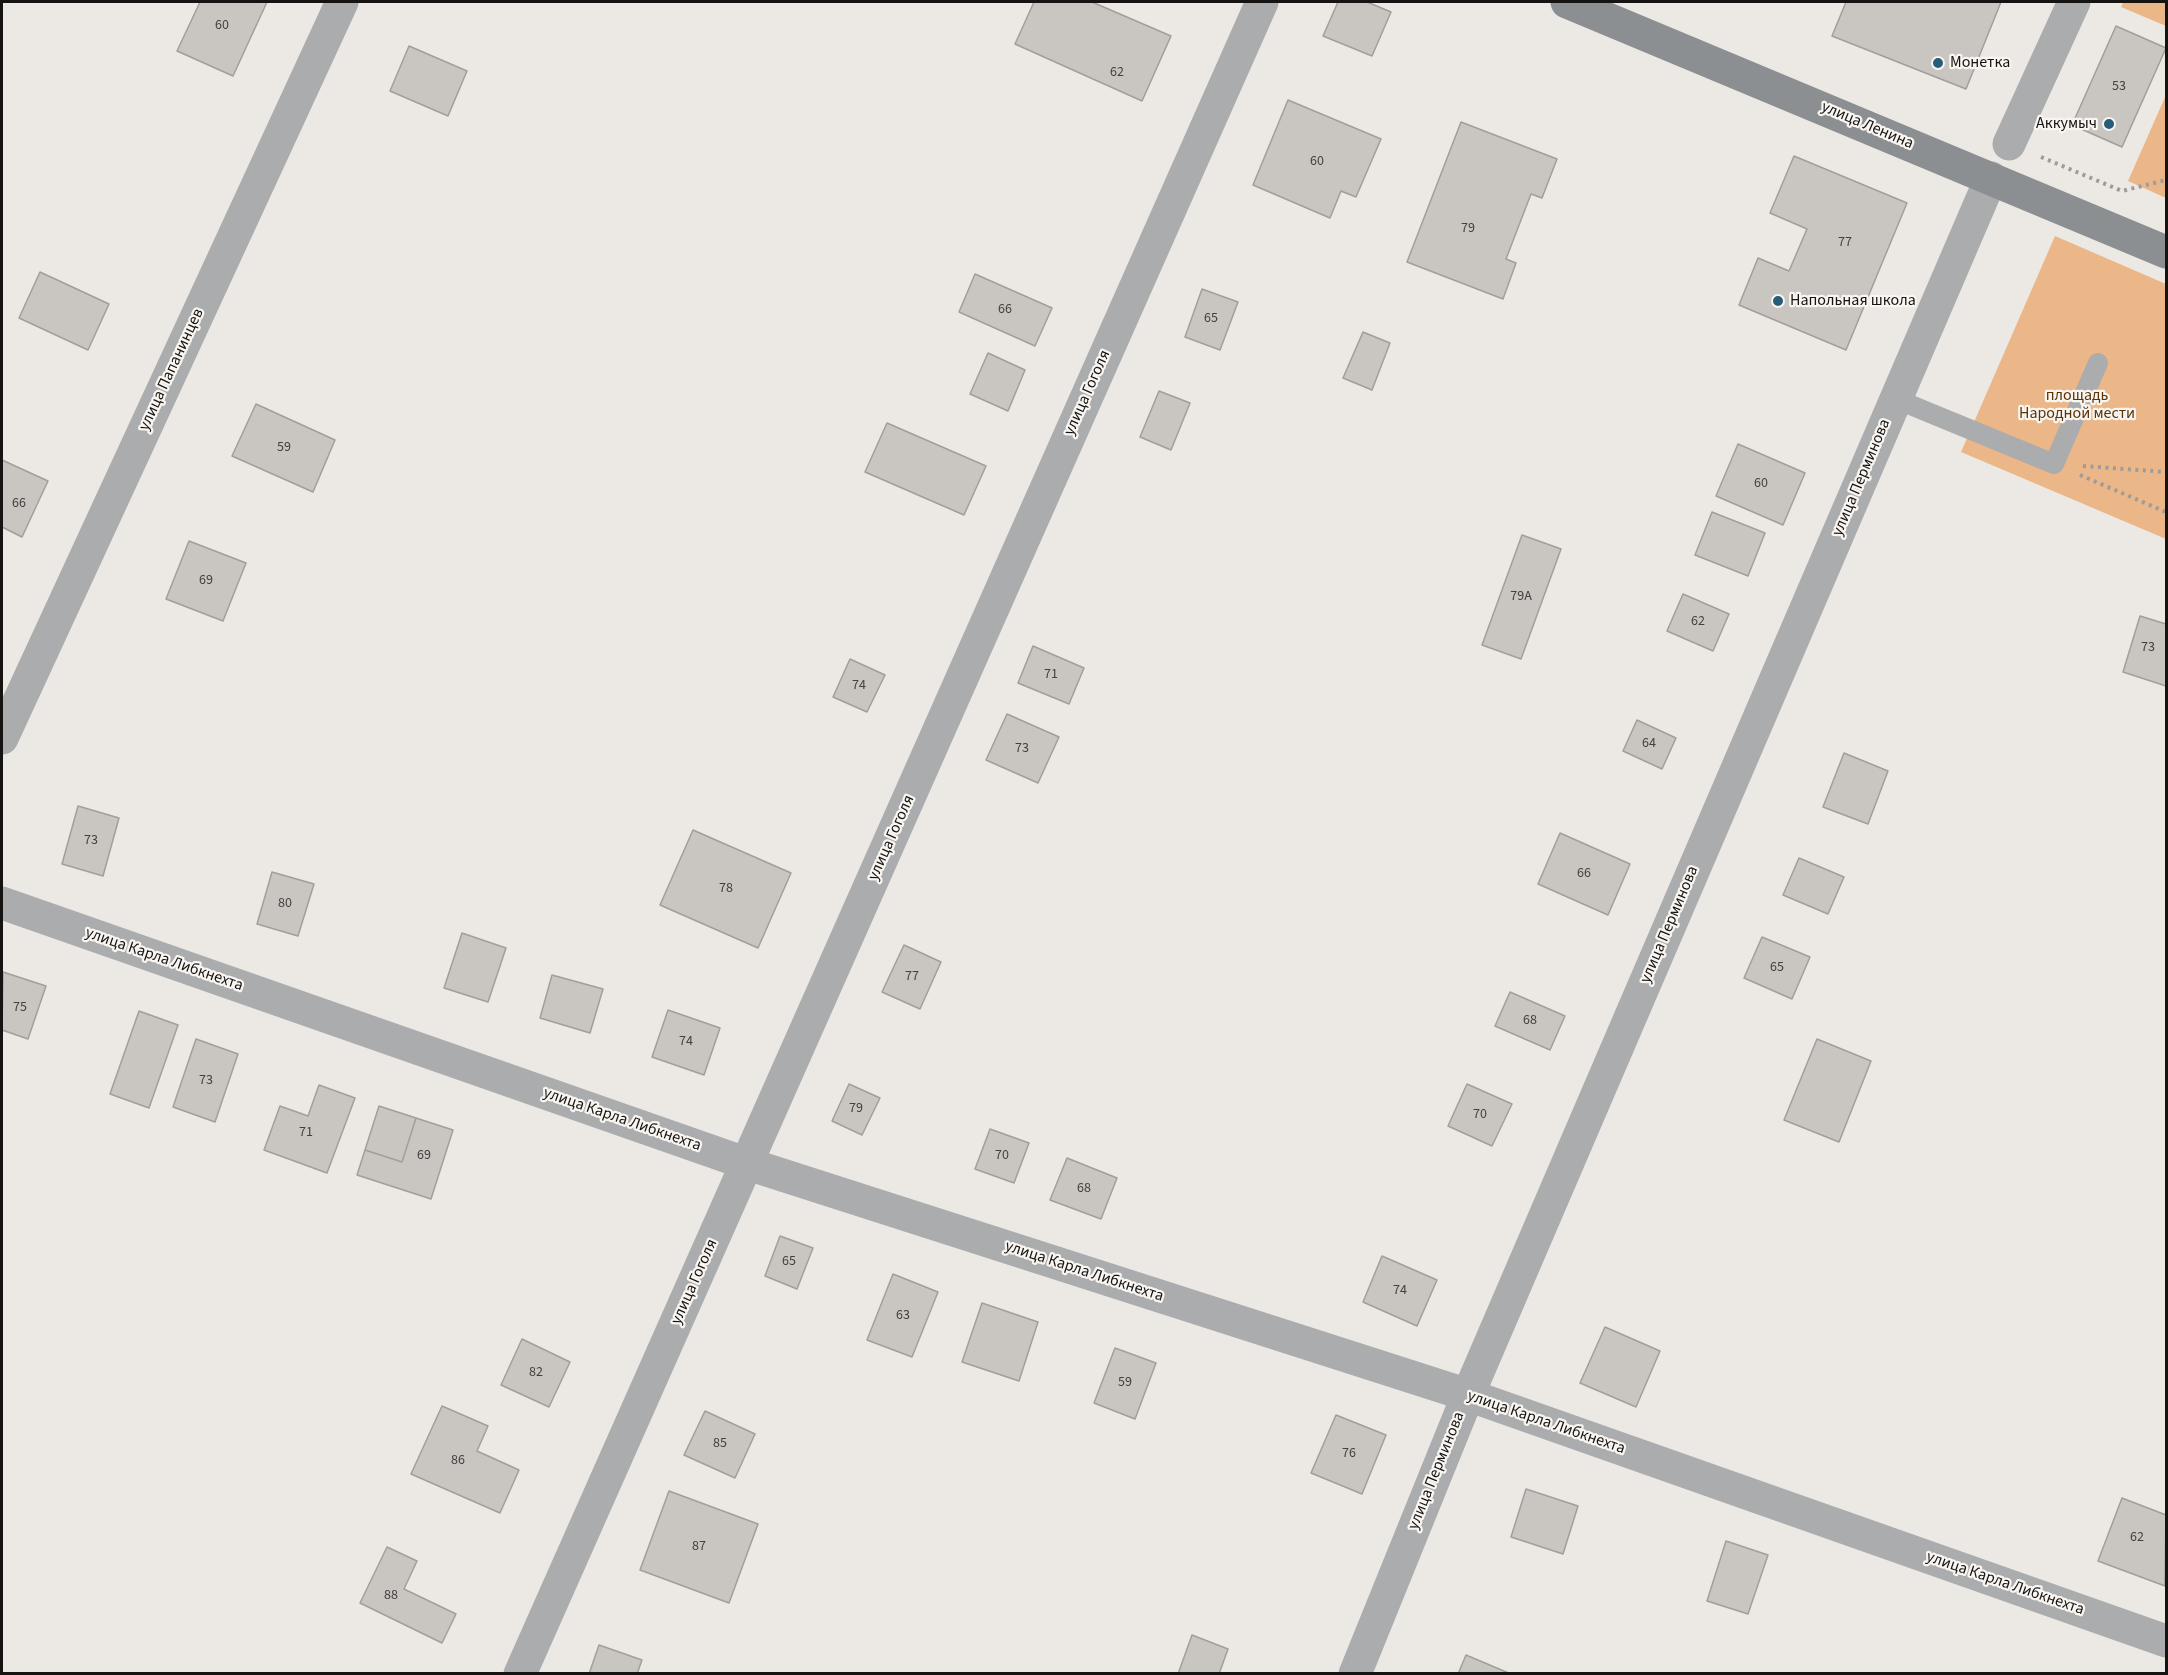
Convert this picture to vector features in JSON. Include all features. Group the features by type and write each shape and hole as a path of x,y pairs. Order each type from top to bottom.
{"street":[{"name":"улица Папанинцев","path":"2,738 342,2"},
{"name":"улица Гоголя","path":"520,1674 1262,2"},
{"name":"улица Ленина","path":"1567,2 2166,252"},
{"path":"2008,144 2074,2"},
{"name":"улица Перминова","path":"1355,1674 1468,1395 1991,178"},
{"name":"улица Карла Либкнехта","path":"2,903 748,1164 1468,1395 2166,1641"}],"lane":[{"path":"1896,399 2054,464 2098,363"}],"path":[{"path":"2008,144 2122,191 2166,180"},
{"path":"2054,464 2166,472"},
{"path":"2054,464 2166,512"}],"green space":[{"path":"2123,2 2166,2 2166,26 2121,7"},
{"path":"2166,95 2166,198 2128,181"},
{"name":"площадь Народной мести","path":"2055,236 2166,284 2166,539 1961,452"}],"building":[{"path":"200,2 267,2 233,76 177,51"},
{"path":"1034,2 1092,2 1171,36 1142,101 1015,44"},
{"path":"1338,2 1367,2 1391,12 1372,56 1323,36"},
{"name":"Монетка","path":"1846,2 2001,2 1966,89 1832,36"},
{"path":"2116,26 2166,48 2122,147 2072,125"},
{"path":"409,46 467,71 448,116 390,91"},
{"path":"1288,100 1381,139 1356,197 1341,191 1330,218 1253,185"},
{"path":"1461,122 1557,159 1542,198 1531,194 1506,259 1516,263 1503,299 1407,262"},
{"path":"1794,156 1907,203 1846,350 1739,305 1758,258 1789,271 1807,229 1770,213"},
{"path":"40,272 109,304 88,350 19,318"},
{"path":"975,274 1052,308 1035,346 959,312"},
{"path":"1202,289 1238,302 1220,350 1185,337"},
{"path":"1363,332 1390,343 1372,390 1343,378"},
{"path":"988,353 1025,370 1008,411 970,394"},
{"path":"1159,391 1190,403 1171,450 1140,437"},
{"path":"256,404 335,440 313,492 232,456"},
{"path":"887,423 986,466 964,515 865,472"},
{"path":"1738,444 1805,473 1783,525 1716,496"},
{"path":"2,460 48,481 22,537 2,527"},
{"path":"1712,512 1765,533 1748,576 1695,555"},
{"path":"1522,535 1561,549 1521,659 1482,645"},
{"path":"189,541 246,563 223,621 166,599"},
{"path":"1683,594 1729,614 1713,651 1667,631"},
{"path":"2140,616 2166,624 2166,686 2123,672"},
{"path":"1033,646 1084,668 1069,704 1018,683"},
{"path":"850,659 885,675 867,712 833,697"},
{"path":"1007,714 1059,737 1038,783 986,760"},
{"path":"1637,720 1676,738 1662,769 1623,751"},
{"path":"1844,753 1888,771 1868,824 1823,807"},
{"path":"78,806 119,818 103,876 62,864"},
{"path":"693,830 791,873 758,948 660,905"},
{"path":"1560,833 1630,864 1608,915 1538,884"},
{"path":"1799,858 1844,877 1828,914 1783,895"},
{"path":"272,872 314,884 298,936 257,924"},
{"path":"462,933 506,948 488,1002 444,988"},
{"path":"1762,937 1810,957 1792,999 1744,978"},
{"path":"904,945 941,962 920,1009 882,992"},
{"path":"3,972 46,986 28,1039 2,1030"},
{"path":"552,975 603,989 590,1033 540,1018"},
{"path":"1510,992 1565,1016 1550,1050 1495,1026"},
{"path":"668,1010 720,1028 704,1075 652,1057"},
{"path":"139,1011 178,1025 149,1108 110,1094"},
{"path":"196,1039 238,1054 215,1122 173,1107"},
{"path":"1817,1039 1871,1061 1839,1142 1784,1120"},
{"path":"849,1084 880,1098 862,1135 832,1121"},
{"path":"1467,1084 1512,1104 1492,1146 1448,1126"},
{"path":"319,1085 355,1098 327,1173 264,1150 280,1106 308,1116"},
{"path":"379,1106 416,1118 402,1162 365,1150"},
{"path":"416,1118 453,1130 431,1199 357,1175 365,1150 402,1162"},
{"path":"990,1129 1029,1143 1014,1183 975,1169"},
{"path":"1067,1158 1117,1178 1101,1219 1050,1200"},
{"path":"780,1236 813,1248 797,1289 765,1276"},
{"path":"1382,1256 1437,1280 1417,1326 1363,1302"},
{"path":"893,1274 938,1292 912,1357 867,1340"},
{"path":"982,1303 1038,1322 1019,1381 962,1362"},
{"path":"1605,1327 1660,1351 1636,1407 1580,1383"},
{"path":"522,1339 570,1362 549,1407 501,1385"},
{"path":"1115,1348 1156,1363 1135,1419 1094,1403"},
{"path":"442,1406 488,1426 477,1451 519,1470 500,1513 411,1474"},
{"path":"705,1411 755,1434 735,1478 684,1455"},
{"path":"1336,1415 1386,1435 1362,1494 1311,1473"},
{"path":"1526,1489 1578,1506 1563,1554 1511,1537"},
{"path":"669,1491 758,1524 729,1603 640,1570"},
{"path":"2122,1498 2166,1515 2165,1586 2098,1561"},
{"path":"1726,1541 1768,1555 1748,1614 1707,1601"},
{"path":"387,1547 417,1561 404,1589 456,1614 442,1643 360,1603"},
{"path":"1192,1635 1228,1649 1219,1674 1178,1674"},
{"path":"599,1645 642,1660 637,1674 589,1674"},
{"path":"1466,1655 1511,1674 1458,1674"}],"place":[{"name":"Монетка","path":"1938,63"},
{"name":"Аккумыч","path":"2109,124"},
{"name":"Напольная школа","path":"1778,301"}]}
